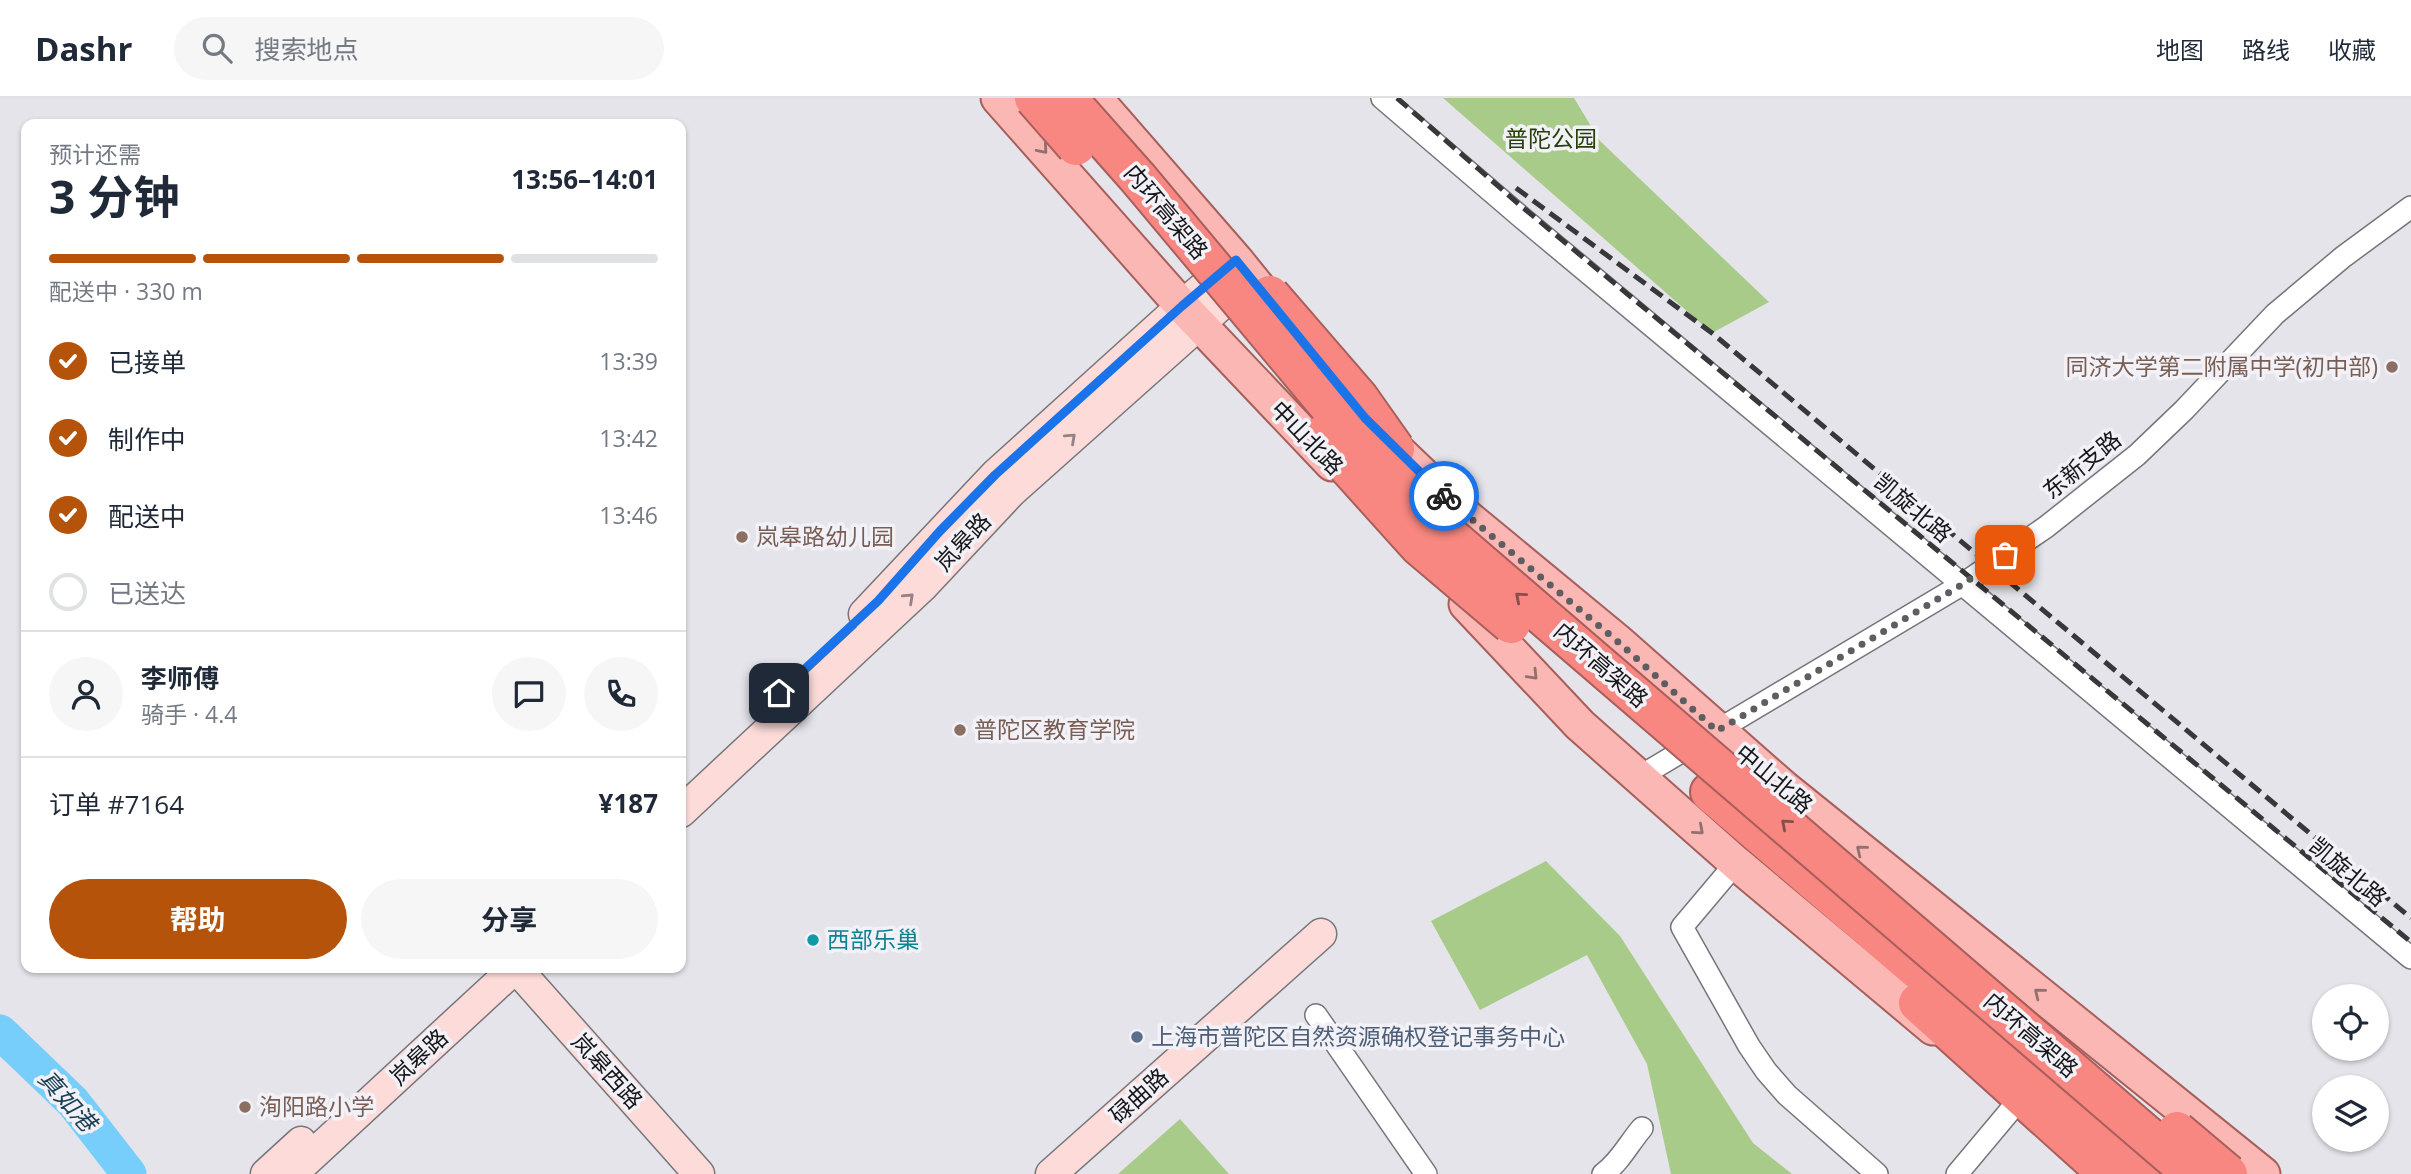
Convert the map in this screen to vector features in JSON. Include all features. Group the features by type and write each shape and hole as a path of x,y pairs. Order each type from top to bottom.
{"highway":[{"name":"内环高架路","path":"1034,98 1128,204 1331,449 1419,546 2155,1174"},
{"name":"内环高架路","path":"1067,98 1138,178 1342,422 1453,539 2192,1174"},
{"path":"1100,98 1359,398 1416,479 1453,539"},
{"path":"1710,792 1842,933 2108,1174"},
{"path":"1931,948 2078,1049 2228,1174"}],"main road":[{"name":"中山北路","path":"998,98 1190,315 1580,725 1737,863 2108,1174"},
{"name":"中山北路","path":"1095,98 1243,269 1365,418 1417,471 1467,517 1616,640 1783,787 2263,1174"},
{"name":"岚皋路","path":"686,781 878,601 940,531 995,475 1243,269"},
{"name":"岚皋路","path":"686,807 923,586 1011,492 1190,315"},
{"name":"碌曲路","path":"1051,1174 1321,934"},
{"name":"岚皋路","path":"299,1159 483,973"},
{"name":"岚皋路","path":"266,1174 299,1159 509,973"},
{"name":"岚皋西路","path":"519,973 699,1174"},
{"path":"2166,1174 2206,1127"}],"street":[{"name":"凯旋北路","path":"1382,98 1521,217 2411,958"},
{"name":"东新支路","path":"1639,777 1963,584 2046,527 2102,485 2184,410 2275,314 2343,257 2411,207"},
{"path":"1737,863 1682,927 1766,1071 1787,1095 1877,1174"},
{"path":"1316,1015 1426,1174"},
{"path":"1956,1174 2019,1100"},
{"path":"1604,1174 1619,1160 1642,1128"}],"green space":[{"name":"普陀公园","path":"1443,98 1574,98 1600,141 1769,302 1712,333"},
{"path":"1546,861 1620,936 1753,1143 1792,1174 1671,1174 1647,1064 1587,955 1480,1010 1431,921"},
{"path":"1180,1119 1229,1174 1118,1174"}],"water":[{"path":"0,1014 88,1096 145,1174 118,1174 73,1102 0,1032"}],"waterway":[{"name":"真如港","path":"0,1032 73,1102 129,1174"}],"railway":[{"path":"1397,98 1521,206 2411,942"},
{"path":"1516,188 1712,333 2411,918"}],"way so far":[{"path":"1444,496 1616,640 1717,731 1963,584 2005,555"}],"place":[{"name":"同济大学第二附属中学(初中部)","path":"2392,367"},
{"name":"岚皋路幼儿园","path":"742,537"},
{"name":"普陀区教育学院","path":"960,730"},
{"name":"西部乐巢","path":"813,940"},
{"name":"上海市普陀区自然资源确权登记事务中心","path":"1137,1037"},
{"name":"洵阳路小学","path":"245,1107"}],"route":[{"path":"779,693 878,601 940,531 995,475 1236,260 1365,418 1444,496"}]}
